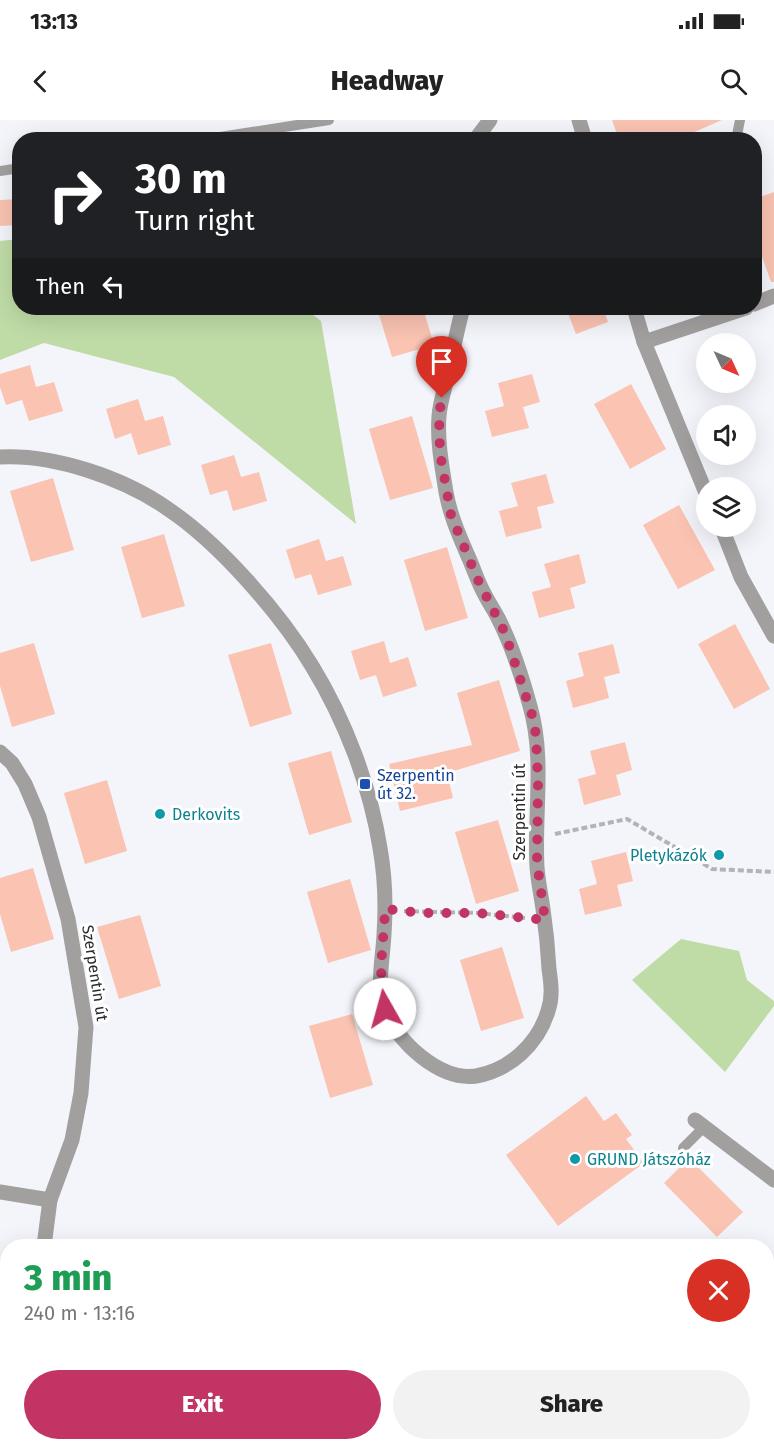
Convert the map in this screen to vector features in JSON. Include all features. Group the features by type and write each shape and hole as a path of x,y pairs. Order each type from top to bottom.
{"street":[{"name":"Szerpentin út","path":"0,457 17,456 66,463 115,480 157,501 184,520 254,590 311,664 355,758 371,805 381,851 385,909 381,995 385,1009 396,1029 413,1048 439,1070 460,1076 484,1074 506,1065 521,1054 540,1031 549,1011 551,991 545,920 538,876 538,765 532,715 505,633 477,578 451,515 440,453 439,414 461,315"},
{"path":"636,315 644,342 699,477"},
{"path":"644,342 723,315"},
{"path":"725,537 741,576 774,636"},
{"name":"Szerpentin út","path":"0,752 12,763 25,784 39,817 68,919 86,1027 81,1093 72,1140 50,1200 45,1239"},
{"path":"699,1124 774,1180"},
{"path":"0,1192 50,1200"}],"lane":[{"path":"252,132 329,120"},
{"path":"683,1148 699,1124"}],"path":[{"path":"537,838 627,819 712,869 774,872"},
{"path":"385,909 423,913 478,913 545,920"}],"green space":[{"path":"12,240 12,315 313,315 321,321 356,524 174,377 44,343 0,360 0,241"},
{"path":"681,939 739,951 747,980 774,1001 774,1006 725,1072 632,980"}],"building":[{"path":"612,120 722,120 694,132 616,132"},
{"path":"774,192 774,282 771,282 762,257 762,196"},
{"path":"12,199 12,225 0,226 0,200"},
{"path":"379,315 425,315 434,345 392,357"},
{"path":"569,315 606,315 608,322 576,334"},
{"path":"30,365 36,387 54,382 63,411 29,421 22,400 6,405 0,387 0,374"},
{"path":"532,374 540,402 523,407 529,428 492,437 485,411 504,406 498,383"},
{"path":"631,384 666,449 630,469 594,404"},
{"path":"138,399 145,421 163,416 171,445 138,455 131,433 115,439 106,409"},
{"path":"412,416 433,488 390,500 369,429"},
{"path":"234,455 241,477 259,472 267,501 233,511 227,490 210,495 201,465"},
{"path":"546,474 554,503 537,507 542,528 506,537 499,511 518,506 511,483"},
{"path":"53,478 74,550 31,562 10,491"},
{"path":"679,505 715,570 678,589 643,525"},
{"path":"164,534 185,606 142,618 121,547"},
{"path":"319,539 326,561 343,556 352,585 318,595 311,574 295,579 286,550"},
{"path":"447,547 468,618 425,631 404,560"},
{"path":"579,554 586,583 570,588 575,608 539,618 532,592 551,587 544,564"},
{"path":"735,624 770,689 734,709 698,644"},
{"path":"384,641 390,663 408,657 417,686 383,697 376,675 360,680 351,651"},
{"path":"34,643 55,714 12,727 0,686 0,653"},
{"path":"271,643 292,714 250,727 228,655"},
{"path":"613,644 620,673 604,677 609,698 573,708 566,681 584,676 578,653"},
{"path":"499,680 520,751 447,773 453,798 400,811 389,764 472,745 457,693"},
{"path":"625,742 632,770 616,775 621,795 584,805 578,779 596,774 590,751"},
{"path":"331,751 352,822 309,835 288,763"},
{"path":"107,780 127,851 85,864 64,793"},
{"path":"498,820 519,891 476,904 455,832"},
{"path":"626,852 633,881 617,885 622,906 585,915 579,889 597,884 591,861"},
{"path":"33,868 54,939 11,952 0,914 0,878"},
{"path":"350,879 371,950 328,963 307,892"},
{"path":"140,915 161,986 119,999 97,927"},
{"path":"502,947 524,1018 481,1031 460,960"},
{"path":"352,1014 373,1085 330,1098 309,1026"},
{"name":"GRUND Játszóház","path":"586,1096 604,1121 616,1113 632,1135 626,1139 644,1163 558,1226 506,1155"},
{"path":"689,1158 743,1212 717,1237 664,1183"}],"place":[{"name":"Szerpentin út 32.","path":"365,784"},
{"name":"Derkovits","path":"160,814"},
{"name":"Pletykázók","path":"719,855"},
{"name":"GRUND Játszóház","path":"575,1159"}],"route":[{"path":"385,1009 381,995 385,909 423,913 478,913 545,920 537,862 536,735 528,700 505,633 477,578 451,515 440,453 439,414 442,398"}]}
